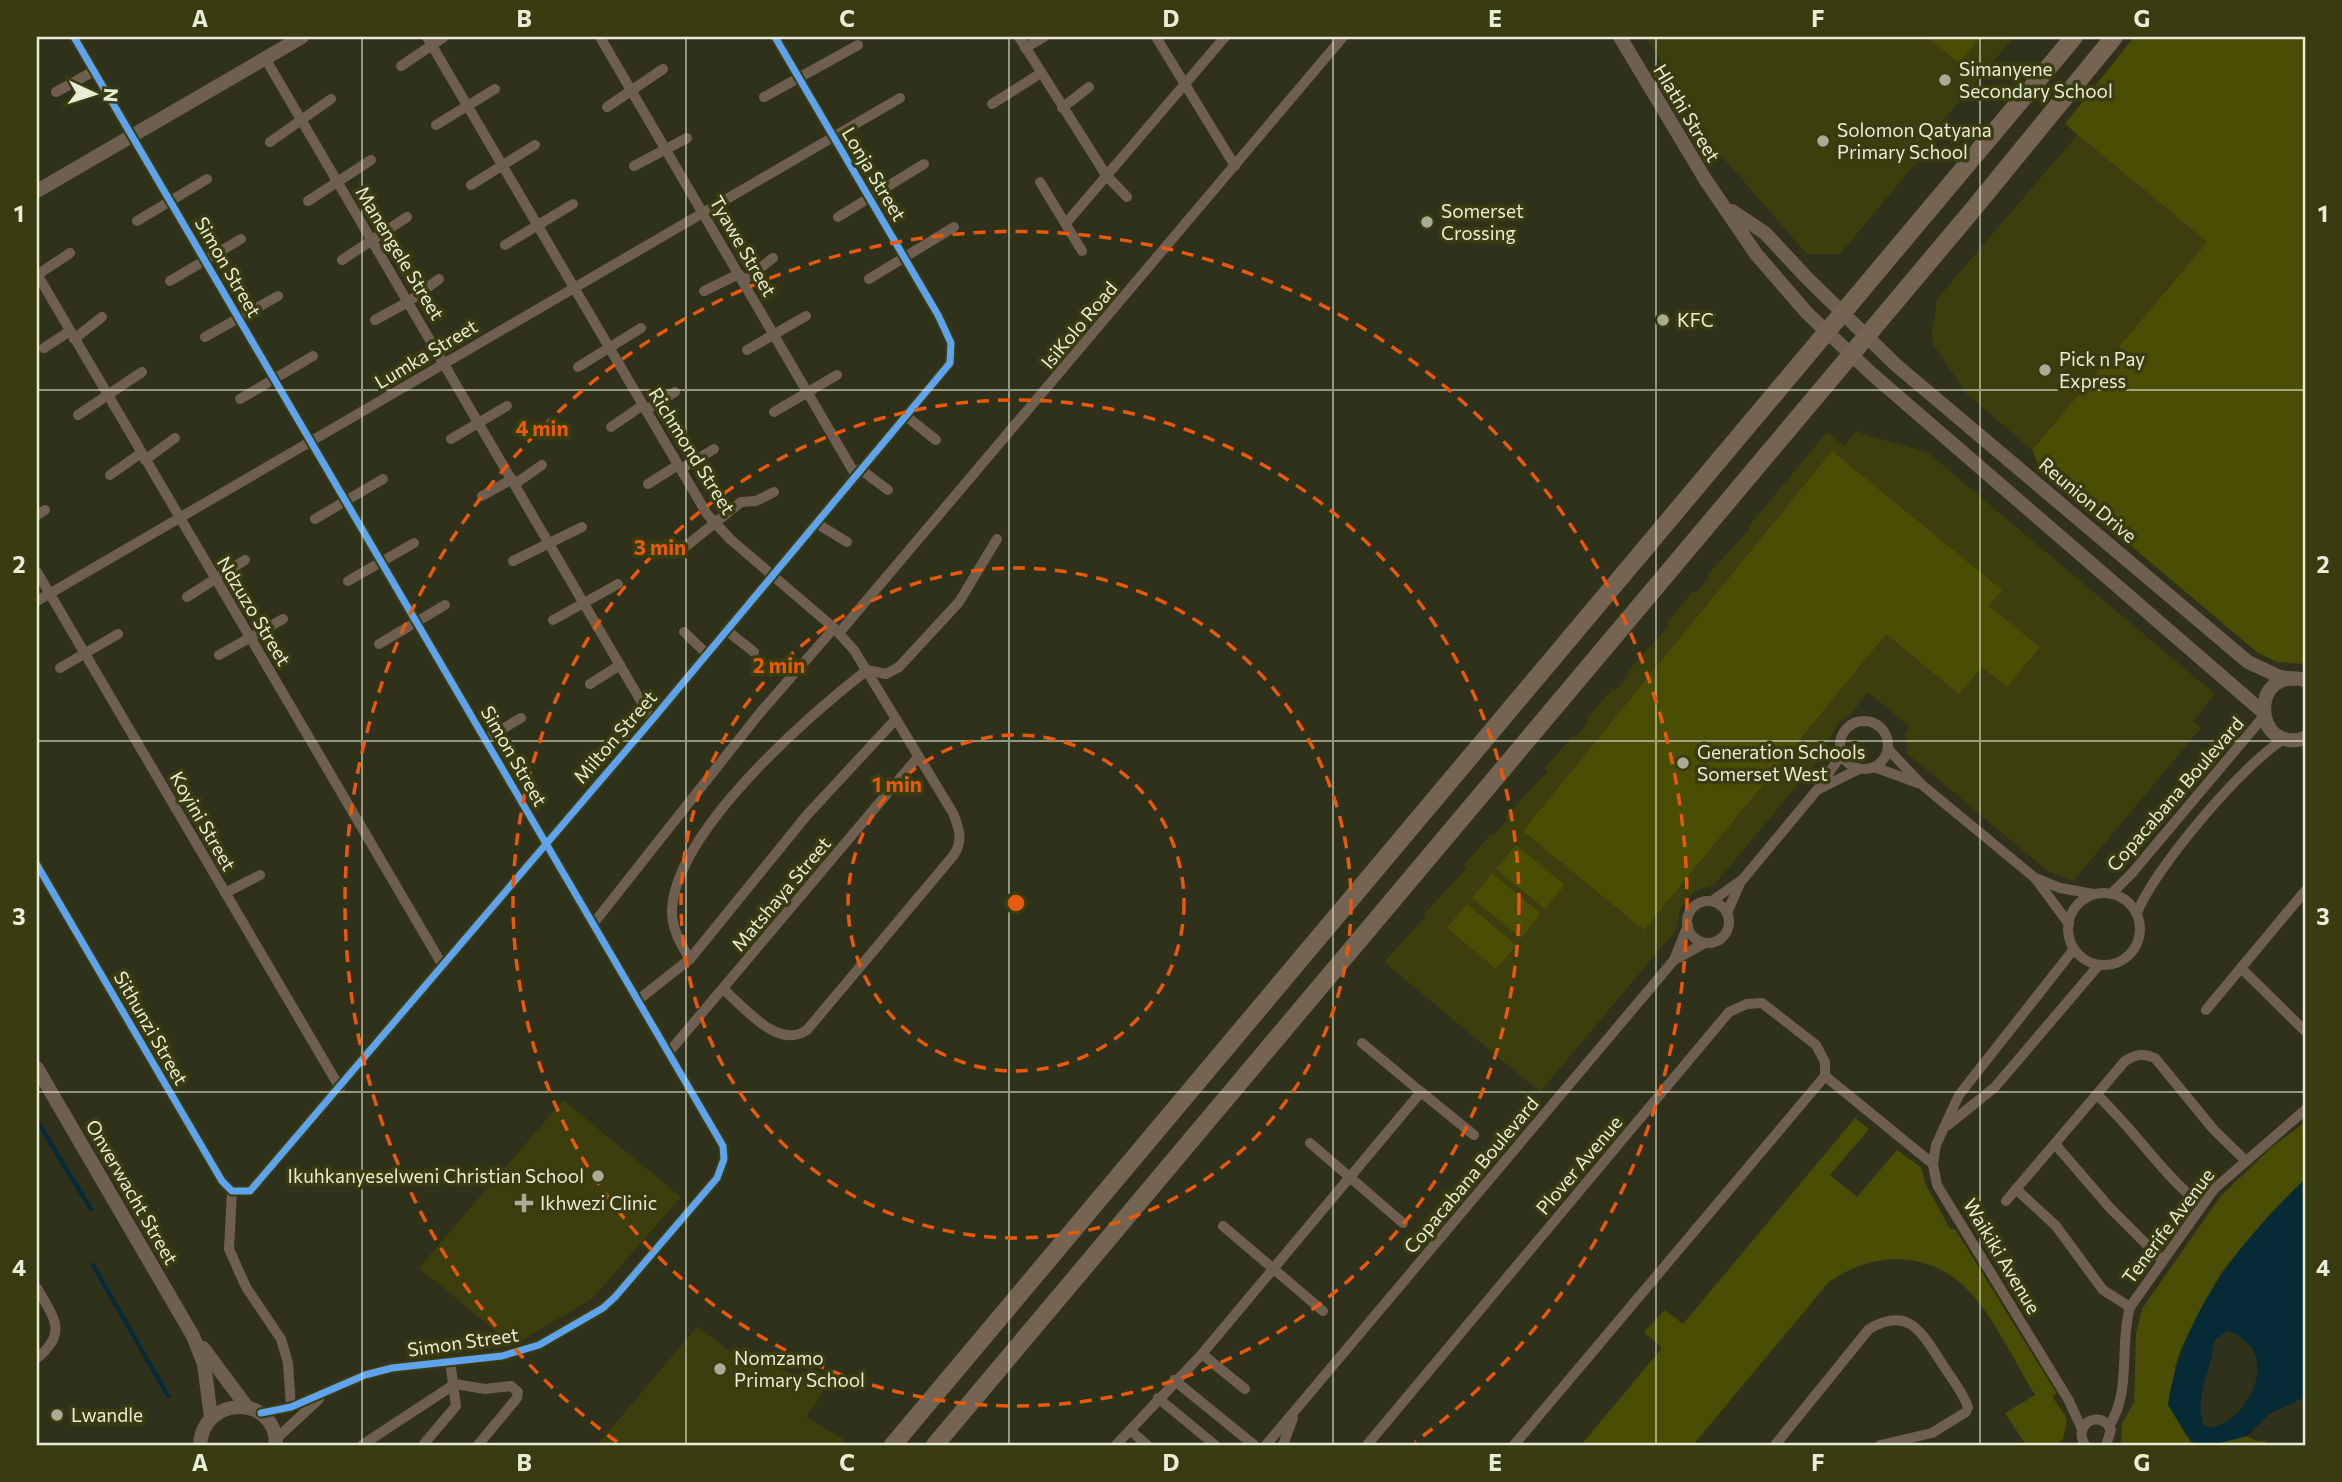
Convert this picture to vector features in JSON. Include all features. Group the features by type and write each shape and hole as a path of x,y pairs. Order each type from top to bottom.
{"highway":[{"path":"893,1445 2074,37"},
{"path":"934,1445 2114,37"}],"street":[{"name":"Simon Street","path":"74,37 723,1146 724,1159 717,1178 603,1308 519,1353 392,1368 365,1375 291,1407 254,1410"},
{"path":"37,191 302,37"},
{"path":"401,66 429,41 444,37"},
{"name":"Tyawe Street","path":"600,37 807,392 858,472"},
{"name":"Lonja Street","path":"775,37 944,327"},
{"path":"1018,37 1106,175 1127,197"},
{"path":"1025,48 1044,37"},
{"path":"1156,37 1235,166"},
{"path":"1067,222 1225,37"},
{"name":"IsiKolo Road","path":"593,924 759,714 837,631 1343,37"},
{"name":"Hlathi Street","path":"1620,37 1684,147 1756,254 1827,332 1851,354"},
{"name":"Richmond Street","path":"429,41 712,522 837,631 867,670 953,813 960,838 958,849 807,1030 790,1038 778,1035 723,989"},
{"path":"764,97 858,45"},
{"name":"Manengele Street","path":"265,58 652,720"},
{"path":"607,107 663,69"},
{"path":"56,92 94,71"},
{"path":"992,104 1041,73"},
{"path":"1062,108 1089,87"},
{"path":"436,125 495,89"},
{"name":"Lumka Street","path":"37,601 573,286 900,98"},
{"path":"270,142 331,99"},
{"path":"634,166 687,138"},
{"path":"471,185 535,145"},
{"path":"308,201 371,160"},
{"path":"838,217 924,164"},
{"path":"137,221 207,179"},
{"path":"1040,182 1083,251"},
{"path":"505,245 573,204"},
{"name":"Hlathi Street","path":"1725,206 1765,233 1842,313"},
{"path":"342,260 407,217"},
{"path":"869,279 954,227"},
{"path":"170,281 241,239"},
{"path":"37,274 70,253"},
{"path":"704,291 741,277 773,258"},
{"name":"Ndzuzo Street","path":"37,274 443,966"},
{"path":"375,320 408,302 439,279"},
{"path":"205,337 278,296"},
{"name":"Reunion Drive","path":"1842,313 2248,662 2280,677 2302,679"},
{"path":"747,350 806,316"},
{"path":"44,348 102,317"},
{"name":"Milton Street","path":"232,1191 250,1191 340,1088 950,363 952,349 944,327"},
{"path":"578,367 641,328"},
{"path":"1851,354 2263,714 2271,730 2284,739 2304,739"},
{"path":"240,398 276,380 313,356"},
{"path":"78,415 142,372"},
{"path":"774,412 837,374"},
{"path":"611,427 675,392"},
{"path":"451,439 507,406"},
{"path":"906,416 936,440"},
{"path":"110,474 175,438"},
{"path":"648,484 715,449"},
{"path":"482,496 542,465"},
{"path":"858,472 888,490"},
{"path":"315,519 383,479"},
{"path":"685,547 712,522 745,500 756,501 774,492"},
{"path":"816,523 847,542"},
{"path":"513,561 582,527"},
{"path":"690,958 675,932 672,909 685,866 699,843 738,791 819,708 867,670 886,674 899,667 959,601 997,539"},
{"path":"348,581 414,543"},
{"path":"187,597 245,560"},
{"name":"Koyini Street","path":"37,572 340,1088"},
{"path":"553,620 618,584"},
{"path":"379,644 445,605"},
{"path":"219,655 283,619"},
{"path":"726,630 754,652"},
{"path":"684,632 707,654"},
{"path":"60,668 118,634"},
{"path":"590,684 620,665"},
{"path":"2263,714 2269,691 2281,681 2302,679"},
{"name":"Copacabana Boulevard","path":"2111,894 2132,873 2263,714"},
{"path":"485,739 521,718"},
{"path":"638,1000 690,958 807,815 896,719"},
{"path":"1817,790 1859,769 1881,763 1888,749 1886,734 1874,723 1866,721 1858,722 1845,731 1841,746 1846,761 1859,769"},
{"name":"Copacabana Boulevard","path":"2137,913 2152,881 2250,765 2284,739"},
{"path":"1888,749 1921,784 2035,878 2069,925 2074,948 2087,962 2098,966 2111,966 2132,954 2141,932 2137,913 2127,901 2111,894 2093,894 2060,888 2035,878"},
{"path":"1742,879 1727,913 1729,926 1724,936 1715,942 1705,943 1693,937 1688,925 1693,907 1712,901 1742,879 1817,790 1842,754"},
{"name":"Matshaya Street","path":"668,1052 918,757"},
{"path":"1874,767 1921,784"},
{"name":"Sithunzi Street","path":"37,865 222,1181 232,1191"},
{"path":"225,893 260,875"},
{"path":"2206,1010 2305,891"},
{"path":"2069,925 2074,908 2093,894"},
{"path":"1712,901 1727,913"},
{"name":"Copacabana Boulevard","path":"1266,1445 1674,960 1688,925"},
{"name":"Copacabana Boulevard","path":"1674,960 1705,943"},
{"path":"1514,1445 1807,1093 1825,1076 1933,1164 1936,1146 1959,1095 2074,948"},
{"path":"1946,1126 1996,1087 2098,966"},
{"path":"2241,968 2305,1031"},
{"name":"Plover Avenue","path":"1367,1445 1730,1012 1739,1006 1762,1003 1816,1045 1825,1062 1825,1076"},
{"name":"Copacabana Boulevard","path":"1362,1043 1474,1135"},
{"path":"2006,1201 2125,1061 2145,1054 2155,1058 2214,1130 2245,1160"},
{"name":"Onverwacht Street","path":"37,1068 193,1336 254,1410 268,1420 276,1442"},
{"path":"1116,1445 1174,1380 1202,1354 1420,1092"},
{"path":"2096,1095 2122,1118 2142,1148 2176,1184 2201,1205"},
{"name":"Tenerife Avenue","path":"2080,1439 2101,1421 2120,1396 2125,1324 2130,1307 2161,1259 2201,1205 2245,1160 2305,1110"},
{"path":"1310,1143 1348,1179 1403,1223"},
{"path":"2055,1144 2110,1208 2161,1259"},
{"name":"Waikiki Avenue","path":"1933,1164 1937,1185 2068,1399 2080,1439"},
{"path":"2016,1189 2056,1226 2103,1290 2130,1307"},
{"path":"232,1191 229,1249 246,1287 281,1339 288,1363 291,1407"},
{"path":"1223,1226 1323,1311"},
{"path":"37,1287 57,1330 55,1340 41,1355"},
{"path":"1775,1445 1869,1329 1884,1320 1895,1319 1919,1328 1968,1407 1966,1412 1932,1433 1880,1445"},
{"name":"Onverwacht Street","path":"193,1336 206,1376 211,1417"},
{"path":"1202,1354 1245,1389"},
{"path":"423,1445 454,1409 457,1399 450,1361"},
{"path":"1174,1380 1254,1445"},
{"path":"362,1445 454,1384 485,1389 511,1386 518,1392 517,1398 478,1445"},
{"name":"Simon Street","path":"276,1442 324,1395"},
{"path":"1158,1398 1215,1445"},
{"name":"Waikiki Avenue","path":"2068,1399 2101,1421"},
{"path":"200,1445 203,1429 211,1417 234,1406 254,1410"},
{"name":"Copacabana Boulevard","path":"1283,1445 1295,1412"},
{"path":"2101,1421 2111,1435 2107,1445"},
{"path":"1130,1430 1147,1445"}],"shaded area":[{"name":"Solomon Qatyana Primary School","path":"1646,37 2014,37 1940,124 1943,130 1840,254 1807,254 1718,152"},
{"path":"1927,37 1981,37 1959,63"},
{"path":"2134,37 2305,37 2305,664 2277,662 2258,653 2041,470 2032,450 2207,242 2065,124"},
{"path":"2078,134 2207,242 2032,450 1966,393 1933,344 1937,299"},
{"name":"Generation Schools Somerset West","path":"1858,430 1862,434 1927,452 2215,694 2193,721 2201,728 2073,881 2049,872 1908,754 1905,734 1910,727 1868,692 1851,714 1838,723 1820,758 1714,885 1696,890 1681,907 1675,931 1540,1092 1384,962 1467,868 1464,865 1507,820 1505,817 1548,771 1545,768 1588,723 1586,720 1613,688 1616,690 1629,675 1627,672 1669,626 1667,623 1693,591 1696,593 1709,578 1707,575 1750,529 1748,527 1827,432 1844,446"},
{"path":"1832,451 2002,590 1989,606 2040,647 2007,687 1982,667 1959,694 1886,634 1644,930 1523,831"},
{"path":"1516,845 1565,885 1545,909 1496,869"},
{"path":"1492,873 1541,914 1521,938 1472,898"},
{"path":"1467,904 1516,945 1496,969 1447,928"},
{"name":"Ikhwezi Clinic","path":"563,1100 681,1197 592,1299 520,1341 503,1337 419,1268"},
{"path":"1855,1118 1869,1129 1830,1175 1857,1197 1897,1150 1921,1167 1926,1185 1950,1229 1955,1229 2057,1394 2052,1396 2067,1419 2063,1439 2056,1445 2026,1445 2005,1413 2035,1395 1987,1313 1954,1277 1919,1262 1900,1259 1863,1265 1828,1283 1693,1445 1581,1445 1662,1348 1644,1332 1665,1310 1683,1324"},
{"path":"2305,1122 2305,1179 2222,1271 2182,1346 2175,1367 2175,1415 2185,1434 2211,1445 2121,1445 2122,1424 2134,1402 2136,1334 2142,1309 2220,1197 2272,1147"},
{"name":"Nomzamo Primary School","path":"698,1326 729,1351 827,1386 806,1417 845,1440 840,1445 597,1445"},
{"path":"2247,1436 2256,1441 2266,1441 2265,1445 2211,1445"}],"water":[{"path":"2305,1179 2305,1397 2269,1414 2247,1436 2211,1445 2191,1442 2168,1405 2186,1340 2217,1281 2281,1203","holes":["2227,1331 2246,1342 2255,1354 2255,1384 2239,1411 2227,1421 2215,1426 2204,1426 2201,1415 2202,1394 2214,1341"]}],"waterway":[{"path":"37,1121 91,1209"},
{"path":"93,1265 168,1396"}],"cycle path":[{"path":"74,37 723,1146 724,1159 717,1178 615,1297 603,1308 539,1345 502,1356 392,1368 365,1375 291,1407 261,1413"},
{"path":"37,865 222,1181 232,1191 250,1191 652,720 950,363 951,343 938,315 775,37"}],"place":[{"name":"Simanyene Secondary School","path":"1945,80"},
{"name":"Solomon Qatyana Primary School","path":"1823,141"},
{"name":"Somerset Crossing","path":"1427,222"},
{"name":"KFC","path":"1663,320"},
{"name":"Pick n Pay Express","path":"2045,370"},
{"name":"Generation Schools Somerset West","path":"1683,763"},
{"name":"Ikuhkanyeselweni Christian School","path":"598,1176"},
{"name":"Ikhwezi Clinic","path":"524,1203"},
{"name":"Nomzamo Primary School","path":"720,1369"},
{"name":"Lwandle","path":"57,1415"}]}
